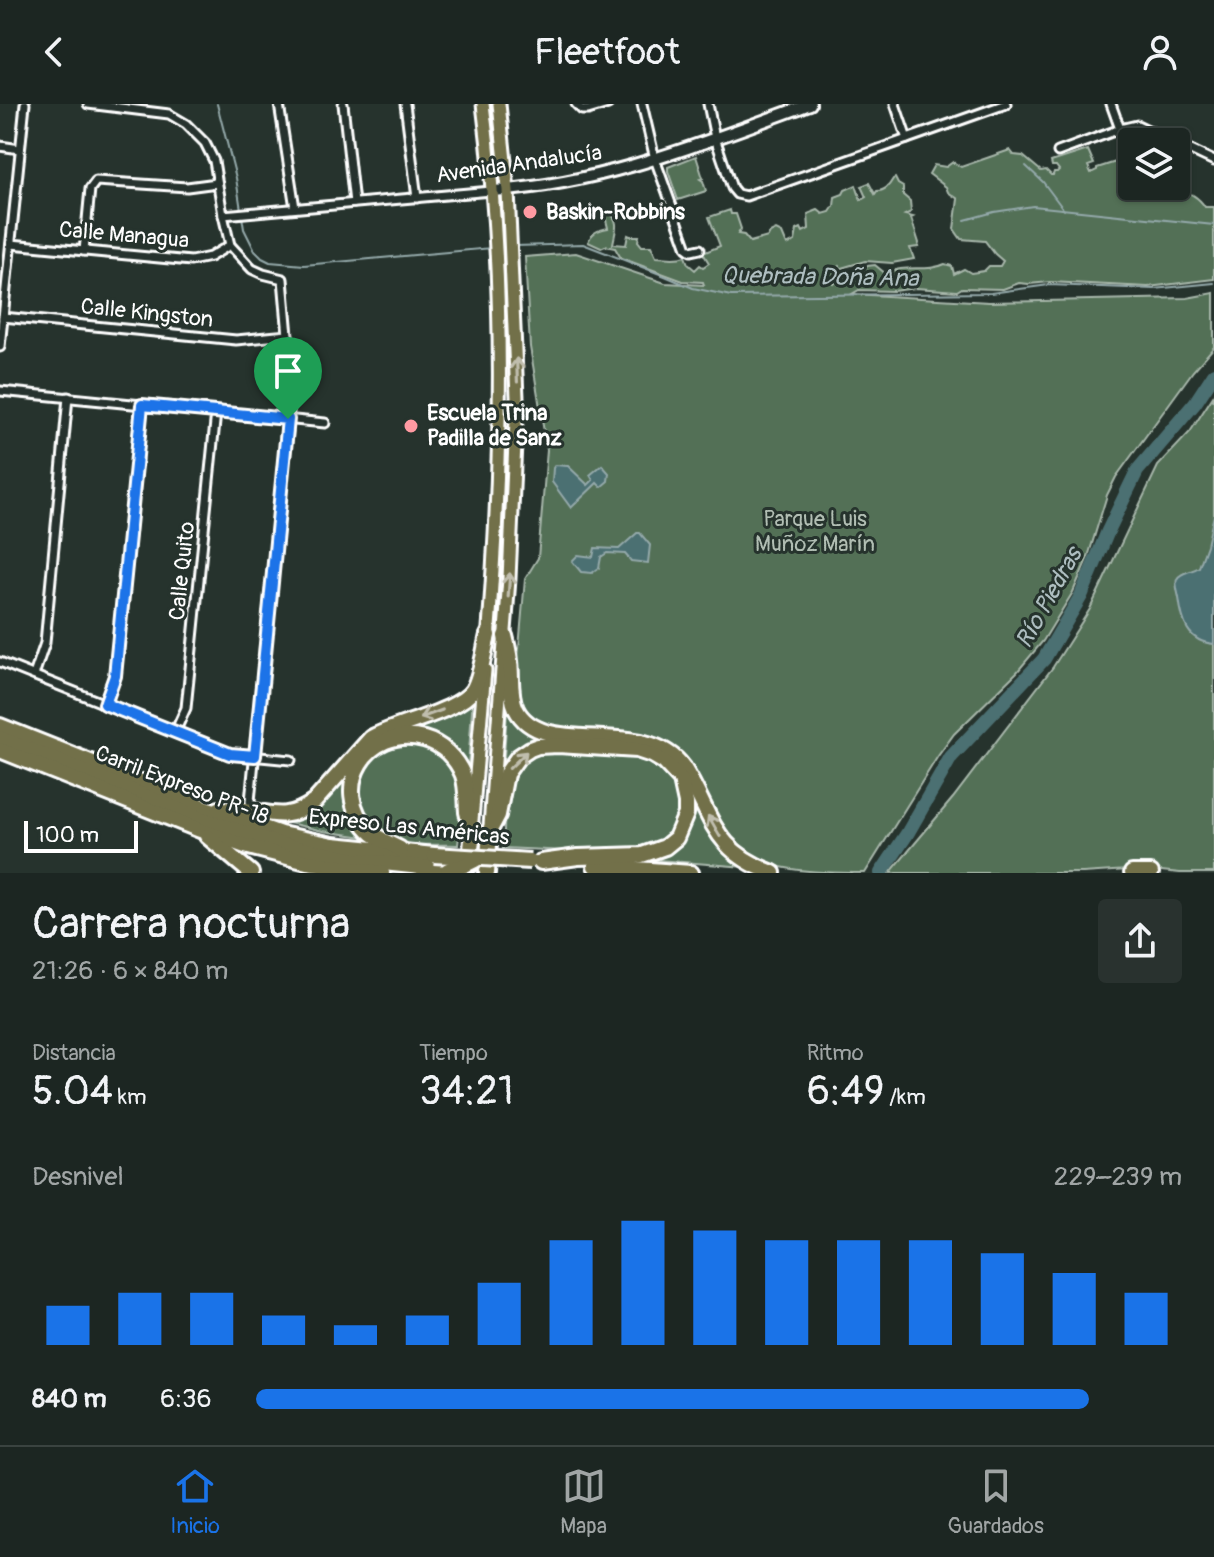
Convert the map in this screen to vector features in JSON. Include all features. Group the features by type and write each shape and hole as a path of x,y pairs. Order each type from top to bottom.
{"highway":[{"path":"206,808 279,816 297,813 314,802 371,738 455,705 469,695 476,682 488,635"},
{"path":"505,636 512,698 517,712 529,725 545,733 641,741 659,746 683,767 713,826 730,849 755,866 773,873"},
{"name":"Expreso Las Américas","path":"0,726 206,808 306,840 407,853 444,867 479,858 691,873"},
{"path":"407,853 370,832 353,804 353,781 363,759 380,743 410,736 430,740 440,746 453,757 464,778 472,829 469,873"},
{"name":"Carril Expreso PR-18","path":"0,738 202,819 278,844 356,860 444,867"},
{"path":"487,873 490,830 498,815 506,774 510,766 530,749 558,745 644,752 664,762 681,780 685,790 686,814 679,833 665,847 628,857 578,857 536,862"},
{"name":"Expreso Las Américas","path":"0,750 200,830 287,858 382,873"},
{"path":"200,830 251,873"},
{"path":"1132,873 1151,873"}],"main road":[{"path":"472,829 488,635 499,432 497,262 483,104"},
{"path":"490,830 514,508 517,397 513,261 499,104"}],"street":[{"path":"0,347 25,104"},
{"path":"88,104 169,114 186,124 205,143 214,161 227,215 230,245 252,269 283,279 292,381 250,801"},
{"path":"279,104 295,208"},
{"path":"343,104 354,203"},
{"path":"405,104 417,198"},
{"path":"576,104 582,110 608,104"},
{"path":"642,104 655,159 687,248 691,251 700,249"},
{"path":"708,104 715,138 732,188 737,194 746,196 1006,104"},
{"name":"Avenida Andalucía","path":"227,215 556,184 655,159 810,104"},
{"path":"895,104 907,139"},
{"path":"1111,104 1120,128"},
{"path":"1058,152 1118,130"},
{"path":"0,146 20,149"},
{"path":"1190,150 1214,161"},
{"path":"84,251 92,187 96,181 187,187 217,183"},
{"name":"Calle Managua","path":"11,244 191,261 210,257 230,245"},
{"name":"Calle Kingston","path":"3,317 236,340 288,335"},
{"path":"0,391 325,423"},
{"path":"34,675 45,643 68,397"},
{"path":"105,704 115,676 142,405"},
{"name":"Calle Quito","path":"175,732 186,708 216,412"},
{"path":"0,662 230,754 291,760"}],"green space":[{"name":"Parque Luis Muñoz Marín","path":"1010,150 1041,171 1046,170 1053,175 1059,170 1051,162 1088,150 1094,164 1088,166 1091,173 1097,168 1118,164 1118,200 1190,200 1190,194 1205,207 1214,207 1214,279 1148,287 1050,282 1019,283 1003,289 962,288 957,291 916,288 859,290 852,294 989,302 1187,298 1214,293 1214,347 1116,477 1073,592 1043,641 1017,672 954,734 865,873 792,869 755,860 729,841 690,770 533,720 523,710 515,694 525,579 538,558 547,450 530,347 525,257 576,253 665,283 704,285 703,282 683,281 621,258 615,248 601,248 588,242 596,232 608,228 604,212 608,211 616,223 613,244 626,245 628,235 639,236 642,246 651,246 656,257 685,256 695,270 709,263 703,253 720,246 709,217 730,210 731,214 736,214 741,229 738,234 744,235 750,242 768,237 776,230 782,233 787,245 795,241 797,230 801,228 803,232 809,229 808,214 818,210 823,214 830,212 835,197 845,190 856,185 861,200 866,197 861,186 869,183 875,194 895,178 903,187 903,195 910,201 911,212 905,215 913,217 919,243 918,247 910,248 914,259 892,263 865,261 838,269 839,266 833,283 846,271 851,275 875,265 886,274 900,269 931,268 945,264 952,266 954,274 964,269 971,273 984,271 989,266 1000,266 1003,261 985,241 961,239 954,229 958,199 929,174 934,165 946,167 953,162 961,167"},
{"path":"696,156 703,178 700,179 706,191 678,200 668,167"},
{"path":"1214,395 1214,873 1143,869 1083,873 890,873 953,798 1053,667 1090,609 1158,466 1190,432"},
{"path":"508,695 550,738 503,773"},
{"path":"473,696 467,780 462,764 400,732"},
{"path":"419,741 450,760 463,795 458,845 410,844 392,840 373,828 360,805 360,780 372,758 392,745"},
{"path":"545,750 647,757 666,769 678,787 680,819 664,843 635,854 503,848 506,804 513,777 530,756"},
{"path":"360,753 349,784 371,838 272,819 294,818"},
{"path":"689,794 746,867 645,859 664,853"}],"water":[{"path":"555,465 568,466 588,485 593,480 590,475 602,465 609,473 608,481 601,487 597,483 571,508 552,482"},
{"path":"1214,515 1214,644 1198,639 1188,629 1176,583 1181,575 1199,567"},
{"path":"637,533 650,545 648,563 631,561 625,554 607,553 601,557 599,568 592,573 581,572 572,561 578,555 593,557 595,548 619,549"}],"waterway":[{"name":"Quebrada Doña Ana","path":"217,104 236,178 244,229 262,258 270,262 304,265 492,248"},
{"path":"1026,166 1043,182 1064,210"},
{"path":"965,220 1033,206 1214,225"},
{"name":"Quebrada Doña Ana","path":"515,246 583,244 693,288 731,296 991,293 1049,285 1154,289 1214,283"},
{"name":"Río Piedras","path":"881,873 951,757 1044,659 1081,596 1137,471 1195,403 1214,374"}],"place":[{"name":"Baskin-Robbins","path":"530,212"},
{"name":"Escuela Trina Padilla de Sanz","path":"411,426"}],"route":[{"path":"142,405 288,419 255,756 230,754 105,704 115,676 142,405"}]}
